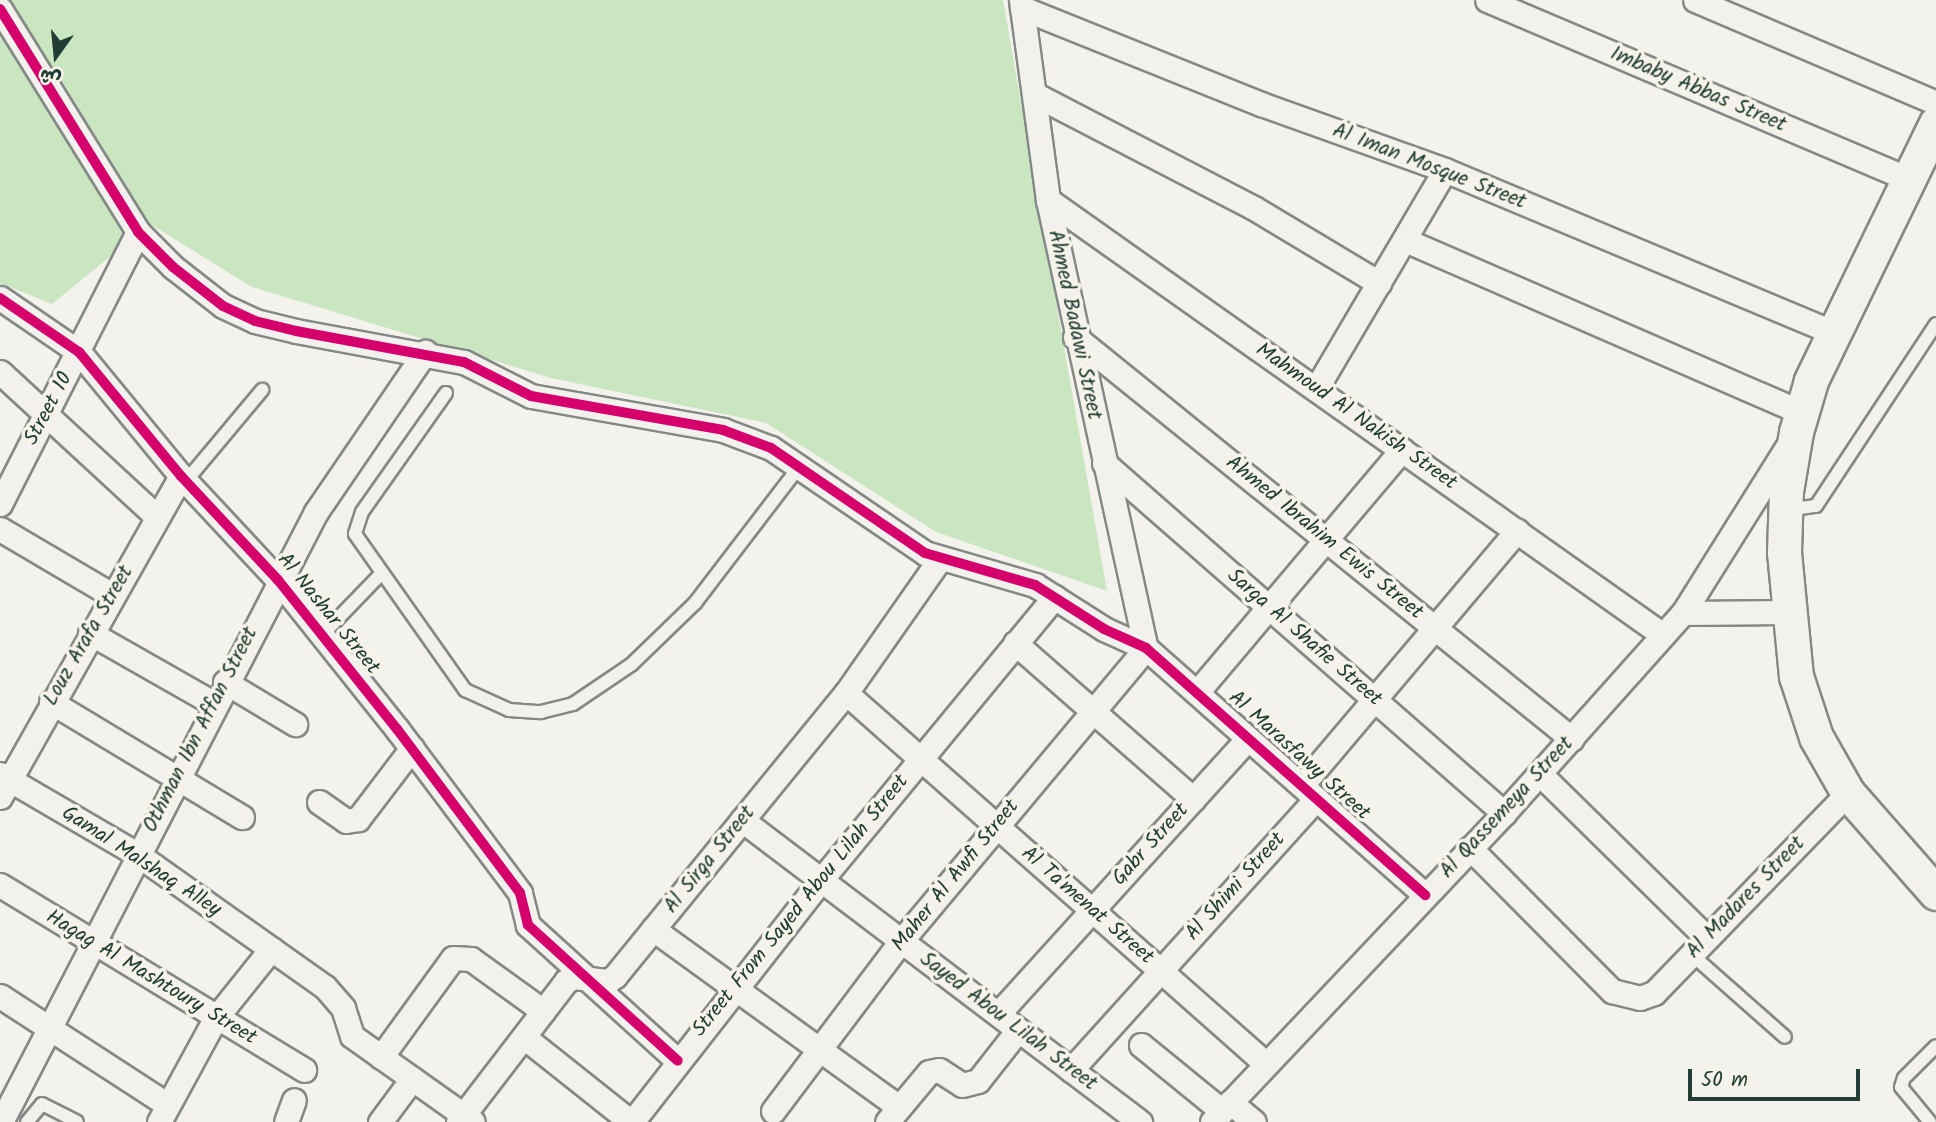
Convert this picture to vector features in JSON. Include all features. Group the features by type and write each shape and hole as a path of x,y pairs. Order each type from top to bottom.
{"main road":[{"path":"1936,123 1833,332 1799,422 1785,510 1787,612 1796,676 1816,737 1848,793 1936,893"}],"street":[{"name":"Imbaby Abbas Street","path":"1487,0 1908,179"},
{"path":"1695,0 1936,103"},
{"name":"Ahmed Badawi Street","path":"1022,4 1048,200 1075,337 1146,648"},
{"name":"Al Iman Mosque Street","path":"1022,4 1261,104 1445,170 1833,332"},
{"path":"0,9 138,232 199,289 255,321 363,345 425,352 464,362 531,396 750,438 799,467 906,542 940,559 1013,577 1054,597 1104,629 1146,648"},
{"path":"1034,94 1233,196 1379,284"},
{"path":"1316,389 1445,170"},
{"name":"Mahmoud Al Nakish Street","path":"1048,200 1663,635"},
{"name":"Street 10","path":"1,501 138,232"},
{"path":"1405,240 1799,422"},
{"name":"Al Nashar Street","path":"0,298 79,352 184,478 278,580 412,748 520,893 528,925 678,1061"},
{"name":"Ahmed Ibrahim Ewis Street","path":"1075,337 1572,739"},
{"name":"Othman Ibn Affan Street","path":"3,1120 213,703 278,580 316,512 425,352"},
{"path":"0,372 157,517"},
{"name":"Al Qassemeya Street","path":"1222,1112 1264,1062 1504,814 1683,613 1799,422"},
{"path":"1198,691 1402,450"},
{"name":"Sarga Al Shafie Street","path":"1104,463 1504,814"},
{"name":"Louz Arafa Street","path":"3,783 157,517 184,478"},
{"path":"0,529 112,595"},
{"name":"Al Shimi Street","path":"1071,1070 1161,971 1309,792 1374,700 1517,531"},
{"name":"Al Sirga Street","path":"465,1120 566,981 573,977 592,981 615,976 846,693 940,559"},
{"name":"Street From Sayed Abou Lilah Street","path":"631,1122 919,758 1054,597"},
{"path":"1683,613 1787,612"},
{"path":"90,633 213,703"},
{"path":"1015,643 1193,799"},
{"name":"Al Marasfawy Street","path":"1146,648 1198,691 1425,895"},
{"name":"Maher Al Awfi Street","path":"773,1111 901,941 1146,648"},
{"path":"225,682 295,724"},
{"name":"Al Ta'menat Street","path":"846,693 1264,1062"},
{"path":"51,702 242,817"},
{"name":"Gabr Street","path":"998,1014 1248,738"},
{"path":"319,802 346,821 358,819 412,748"},
{"path":"1540,774 1699,946"},
{"name":"Gamal Malshaq Alley","path":"3,783 137,854 336,996 352,1036 465,1120"},
{"name":"Al Madares Street","path":"1470,848 1612,991 1640,998 1654,993 1848,793"},
{"name":"Sayed Abou Lilah Street","path":"742,820 1140,1122"},
{"name":"Hagag Al Mashtoury Street","path":"0,885 91,944 304,1070"},
{"path":"653,929 820,1049 893,1115 929,1072 945,1072 962,1085 978,1081 1018,1030"},
{"path":"0,996 163,1113 215,1018 271,949"},
{"path":"381,1057 453,958 471,959 543,1011"},
{"path":"524,1037 631,1122"},
{"path":"1141,1045 1222,1112 1254,1122"},
{"path":"380,1122 412,1079"},
{"path":"286,1122 294,1100"}],"lane":[{"path":"1785,510 1816,506 1936,324"},
{"path":"184,478 262,390"},
{"path":"446,393 358,519 358,542 465,690 509,710 557,709 587,697 675,624 799,467"},
{"path":"321,636 380,575"},
{"path":"1699,946 1786,1037"},
{"path":"1930,1122 1901,1087 1904,1078 1936,1046"},
{"path":"27,1122 42,1104 77,1122"}],"green space":[{"path":"0,0 1003,0 1107,591 936,532 766,423 551,378 252,287 150,224 52,304 0,283"}],"cycle path":[{"path":"0,9 138,232 173,267 223,306 255,321 296,331 464,362 531,396 723,430 771,448 925,553 1035,585 1104,629 1146,648 1425,895"},
{"path":"0,298 79,352 181,476 278,580 397,729 520,893 528,925 678,1061"}]}
